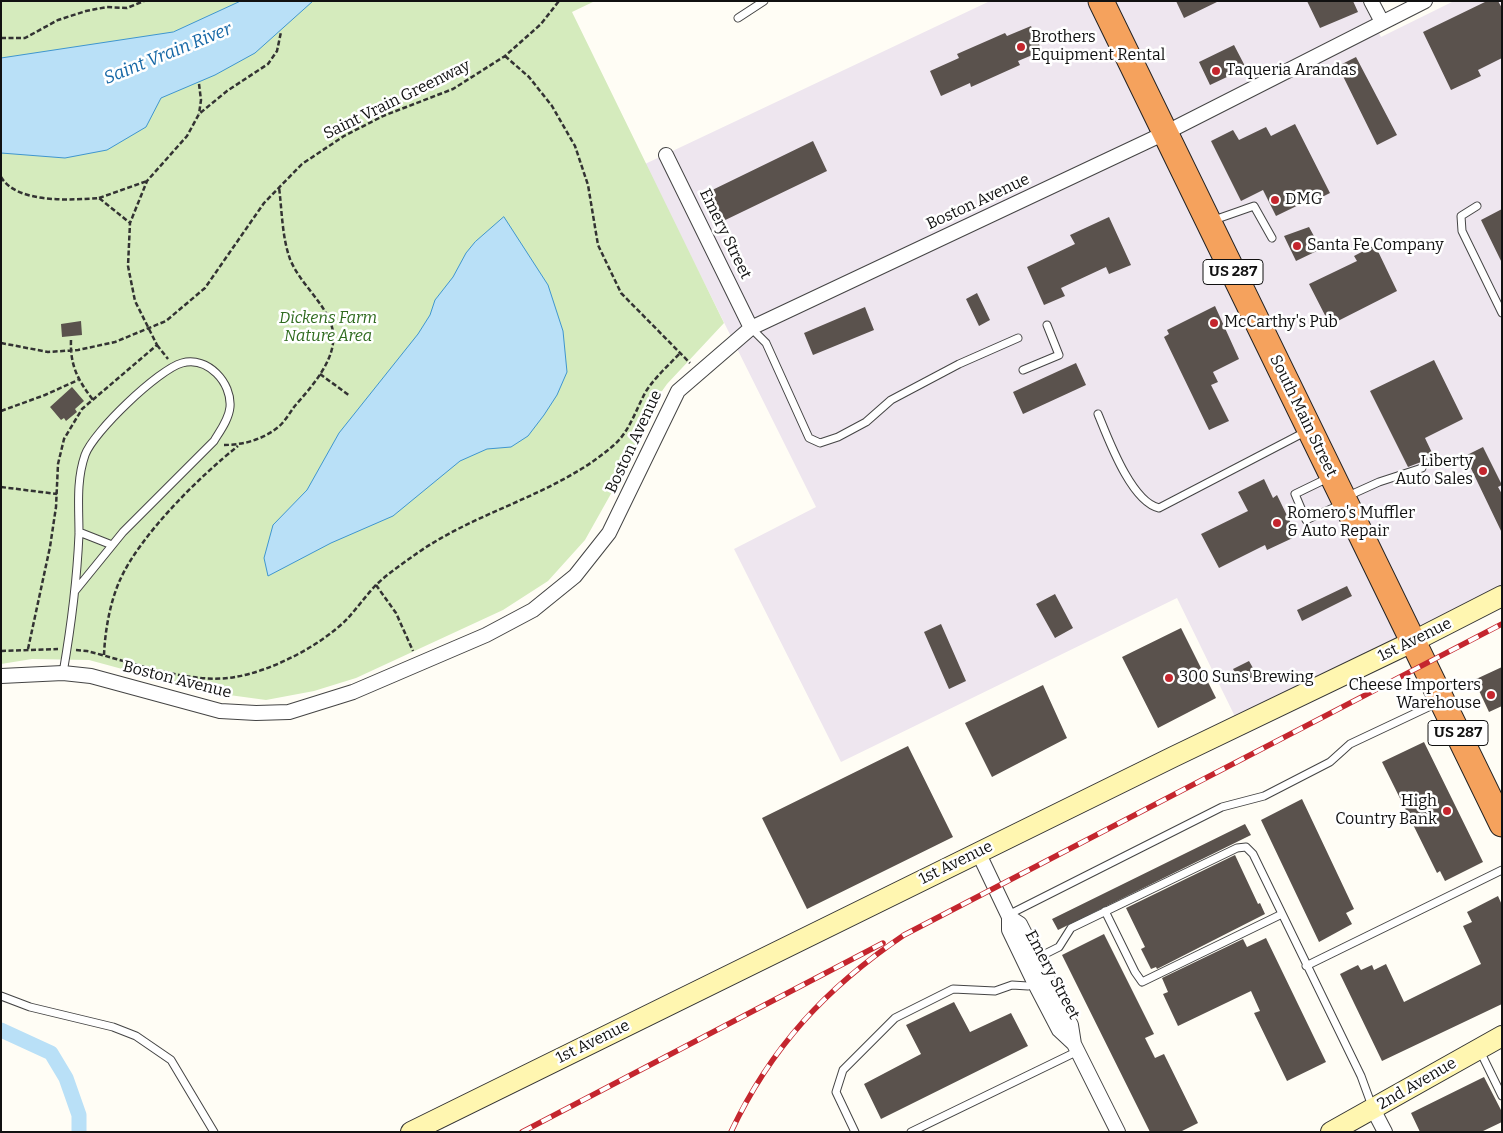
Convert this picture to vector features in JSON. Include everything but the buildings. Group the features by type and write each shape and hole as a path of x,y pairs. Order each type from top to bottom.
{"highway":[{"name":"South Main Street","path":"1101,1 1412,642"},
{"name":"US 287","path":"1412,642 1502,824"}],"street":[{"path":"1371,1 1382,22"},
{"name":"Boston Avenue","path":"1,676 63,673 91,676 220,711 289,712 324,703 486,635 533,610 575,576 609,533 678,391 698,371 752,328 1166,133 1425,1"},
{"name":"Emery Street","path":"666,155 752,328"},
{"name":"1st Avenue","path":"411,1132 978,852 1412,642 1502,596"},
{"name":"Emery Street","path":"978,852 1008,916 1009,930 1034,982 1059,1030 1076,1048"},
{"name":"Emery Street","path":"1008,916 1020,924 1070,1025 1076,1048 1118,1132"},
{"name":"2nd Avenue","path":"1331,1132 1502,1036"},
{"path":"1373,1109 1385,1132"}],"lane":[{"path":"738,18 764,1"},
{"path":"1208,221 1254,206 1272,238"},
{"path":"1477,206 1461,216 1462,231 1502,313"},
{"path":"1023,370 1058,355 1047,325"},
{"path":"752,328 766,343 809,438 820,442 838,437 866,422 891,400 950,368 1018,338"},
{"path":"63,673 75,591 80,474 85,453 94,437 108,422 173,366 194,361 211,368 227,386 230,409 225,423 209,446 112,545 75,591"},
{"path":"1098,414 1121,468 1145,500 1151,506 1158,508 1310,429"},
{"path":"1332,476 1295,494 1306,520 1379,482 1422,468"},
{"path":"79,532 112,545"},
{"path":"1008,916 1222,806 1264,796 1330,762 1350,744 1442,700"},
{"path":"1037,958 1059,947 1071,928 1238,848 1246,847 1253,854 1361,1076 1373,1109"},
{"path":"1306,966 1502,870"},
{"path":"1105,911 1135,972 1142,982 1282,914"},
{"path":"856,1132 836,1092 843,1070 895,1018 953,989 995,991 1012,985 1028,986 1034,982"},
{"path":"1,996 30,1007 113,1027 136,1036 171,1060 214,1132"},
{"path":"911,1132 1076,1048"},
{"path":"1479,1048 1502,1096"}],"path":[{"path":"1,38 24,38 58,20 86,11 108,7 127,8 144,1"},
{"name":"Saint Vrain Greenway","path":"1,343 48,352 70,351 116,342 149,330 166,321 205,288 264,203 302,164 344,136 383,116 453,89 505,56 541,24 559,1"},
{"path":"149,330 135,301 128,266 130,223 147,181 187,136 200,114 233,86 268,64 277,51 281,32"},
{"path":"505,56 529,77 546,99 575,146 588,185 598,245 621,294 698,371"},
{"path":"199,84 200,114"},
{"path":"1,177 5,183 16,190 40,198 64,200 99,198 147,181"},
{"path":"104,655 104,639 114,600 120,580 133,557 161,522 217,462 240,445 278,428 320,374 329,356 333,338 332,327 324,310 290,259 284,232 279,187"},
{"path":"99,198 130,223"},
{"path":"70,340 70,351 78,380 93,400"},
{"path":"157,344 173,366"},
{"path":"1,651 88,651 199,678 235,678 280,663 322,639 347,619 376,585 418,552 457,528 565,479 593,463 617,443 634,417 646,393 680,353"},
{"path":"320,374 350,396"},
{"path":"1,411 45,395 78,380"},
{"path":"209,446 240,445"},
{"path":"1,487 57,494"},
{"path":"376,585 396,614 419,663"}],"shaded area":[{"path":"990,1 1362,1 1381,37 1454,1 1502,1 1502,607 1244,735 1177,598 841,762 734,549 816,507 645,164"}],"green space":[{"name":"Dickens Farm Nature Area","path":"1,1 595,1 572,12 724,323 667,384 645,415 631,458 585,540 548,581 503,610 356,678 314,691 266,700 207,692 89,660 32,659 1,664"}],"water":[{"name":"Saint Vrain River","path":"241,1 313,1 255,53 215,75 161,98 146,127 107,150 65,158 1,153 1,58 173,32"},
{"path":"504,217 548,285 563,331 567,372 557,395 544,415 528,436 511,447 487,449 460,461 393,516 331,543 268,576 264,558 273,525 307,490 339,433 418,334 430,315 435,300 453,277 466,253 475,242"}],"waterway":[{"path":"1,1030 51,1053 66,1078 79,1115 79,1132"}],"railway":[{"path":"731,1132 764,1073 803,1022 850,976 904,935 1502,624"},
{"path":"522,1132 883,943"}],"place":[{"name":"Brothers Equipment Rental","path":"1021,47"},
{"name":"Taqueria Arandas","path":"1216,71"},
{"name":"DMG","path":"1275,200"},
{"name":"Santa Fe Company","path":"1297,246"},
{"name":"McCarthy's Pub","path":"1214,323"},
{"name":"Liberty Auto Sales","path":"1483,471"},
{"name":"Romero's Muffler & Auto Repair","path":"1277,523"},
{"name":"300 Suns Brewing","path":"1169,678"},
{"name":"Cheese Importers Warehouse","path":"1491,695"},
{"name":"High Country Bank","path":"1447,811"}]}
